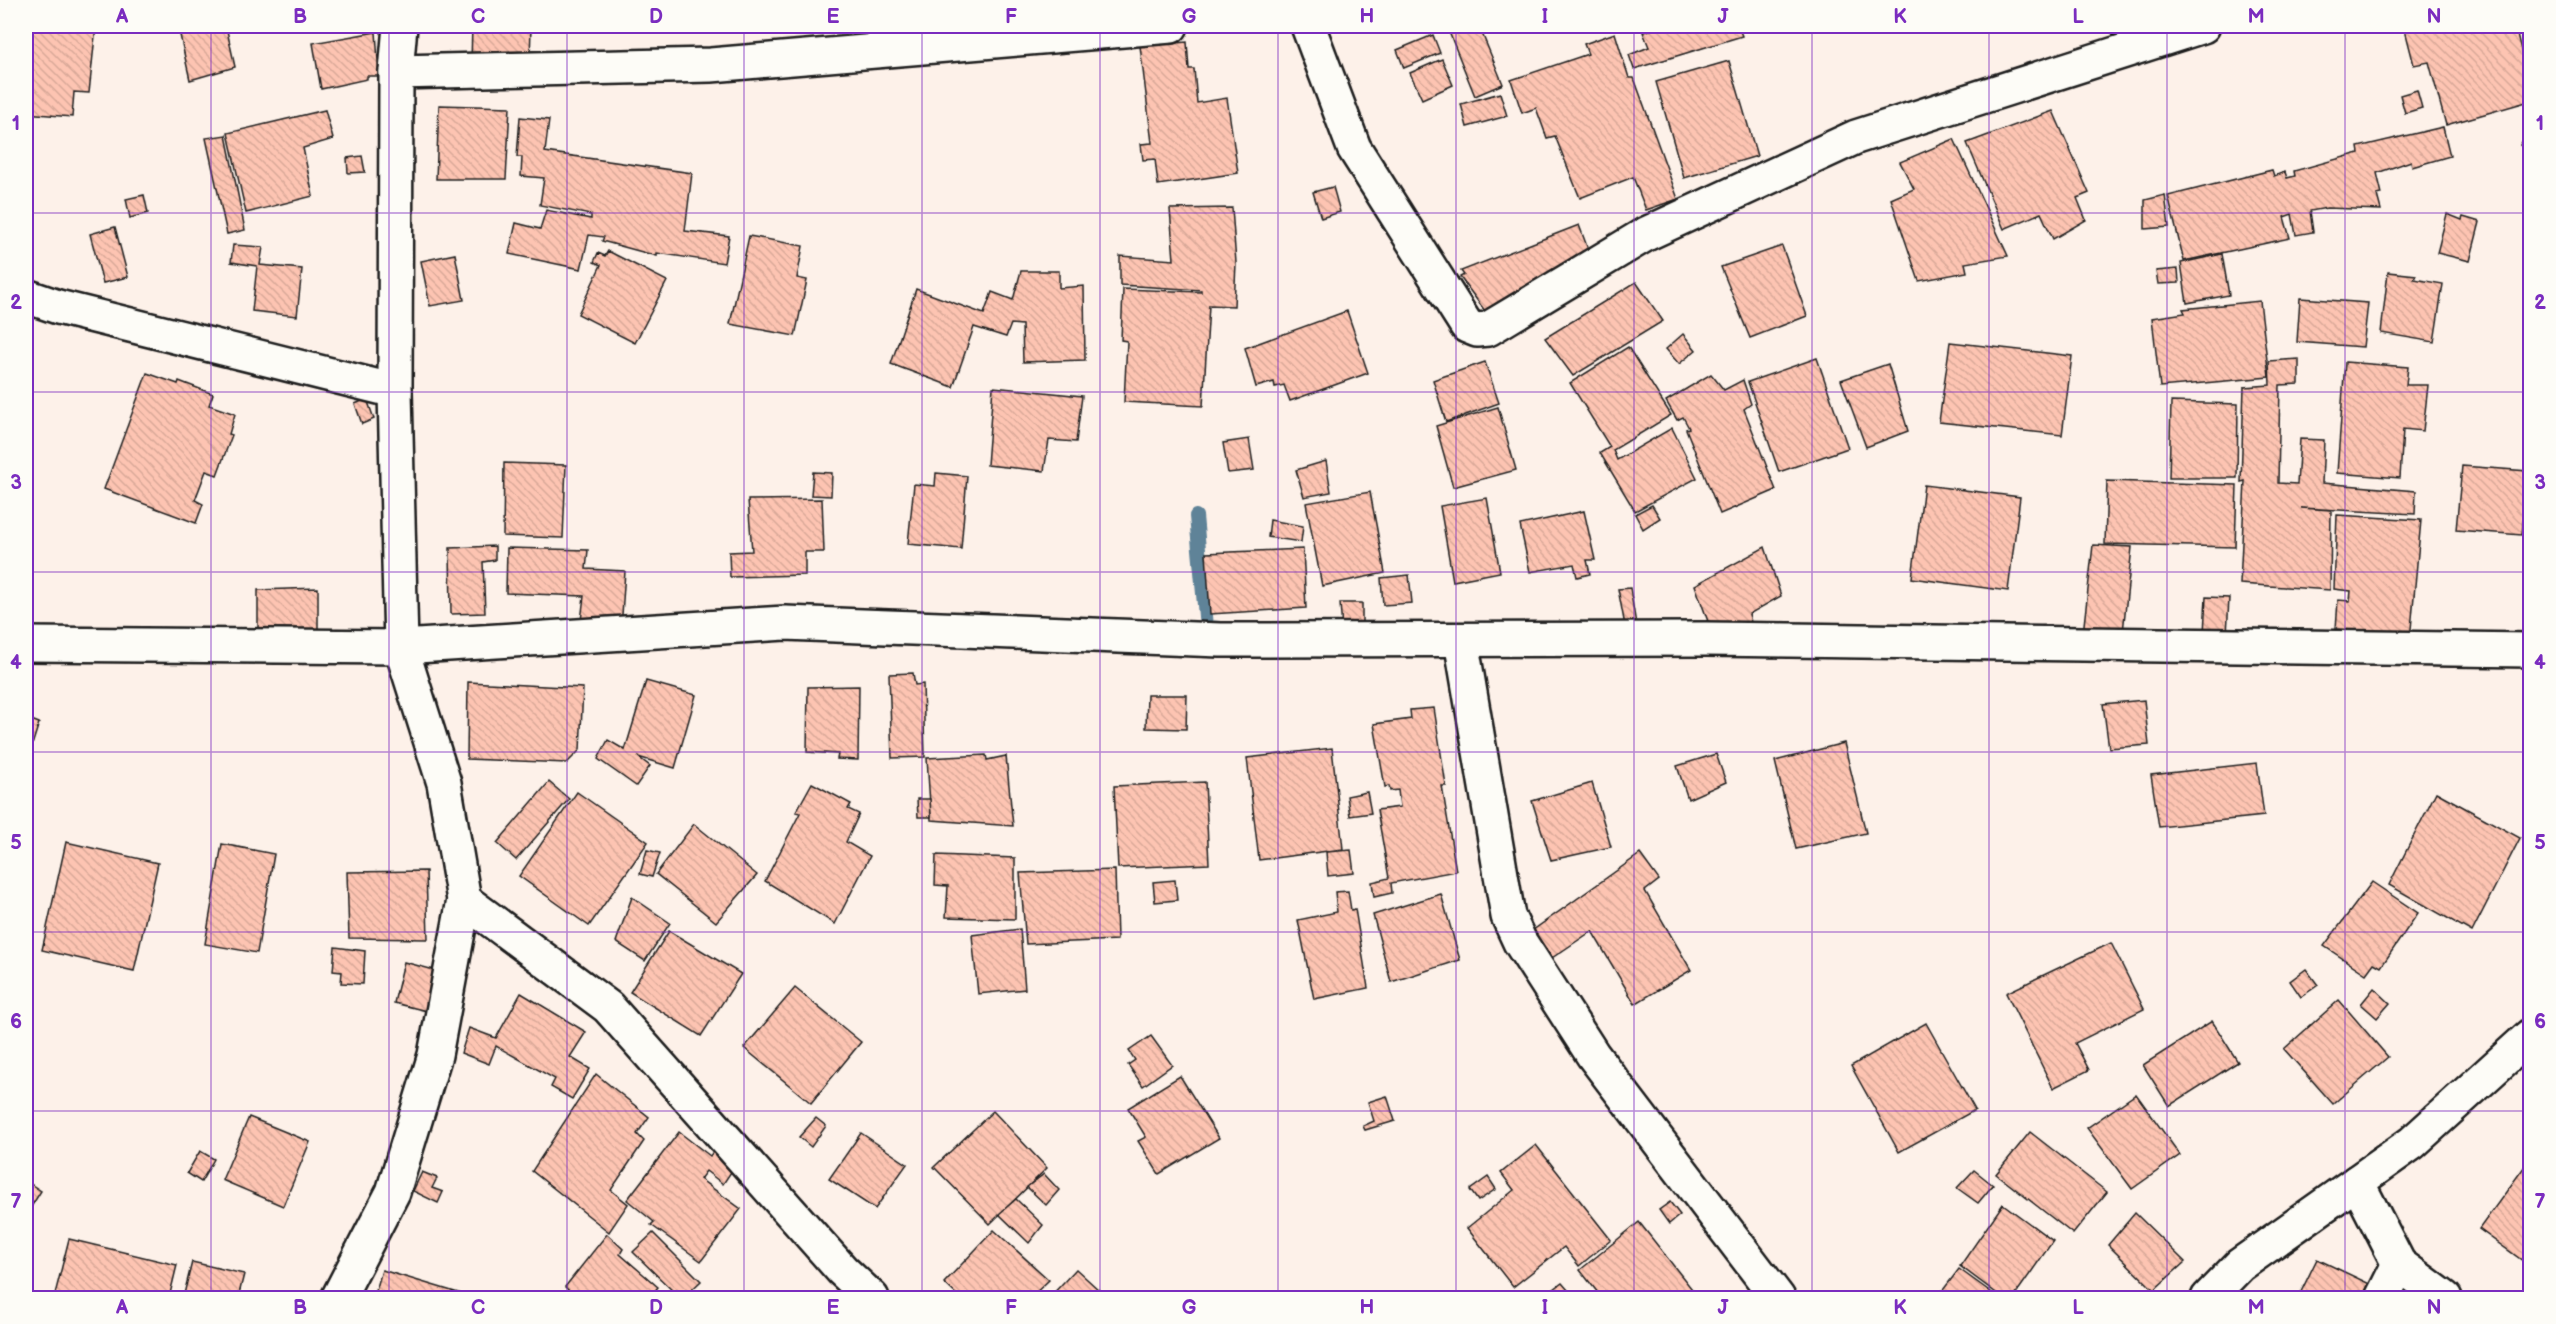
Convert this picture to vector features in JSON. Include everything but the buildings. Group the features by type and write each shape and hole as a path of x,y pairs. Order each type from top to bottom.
{"street":[{"path":"338,1299 393,1192 435,1055 464,900 444,783 401,647 395,391 396,72 400,26"},
{"path":"396,72 711,65 1171,26"},
{"path":"1308,26 1354,148 1467,326 1477,330 1488,329 1646,234 1856,137 2203,26"},
{"path":"26,296 70,310 395,391"},
{"path":"26,644 401,647 784,623 1220,640 1706,639 2530,650"},
{"path":"1461,639 1508,916 1520,942 1593,1055 1778,1299"},
{"path":"464,900 609,1007 842,1270 872,1299"},
{"path":"2208,1299 2240,1265 2412,1143 2530,1036"},
{"path":"2357,1182 2399,1264 2445,1299"},
{"path":"2382,1299 2399,1264"}],"waterway":[{"path":"1196,516 1206,627 1220,628"}]}
